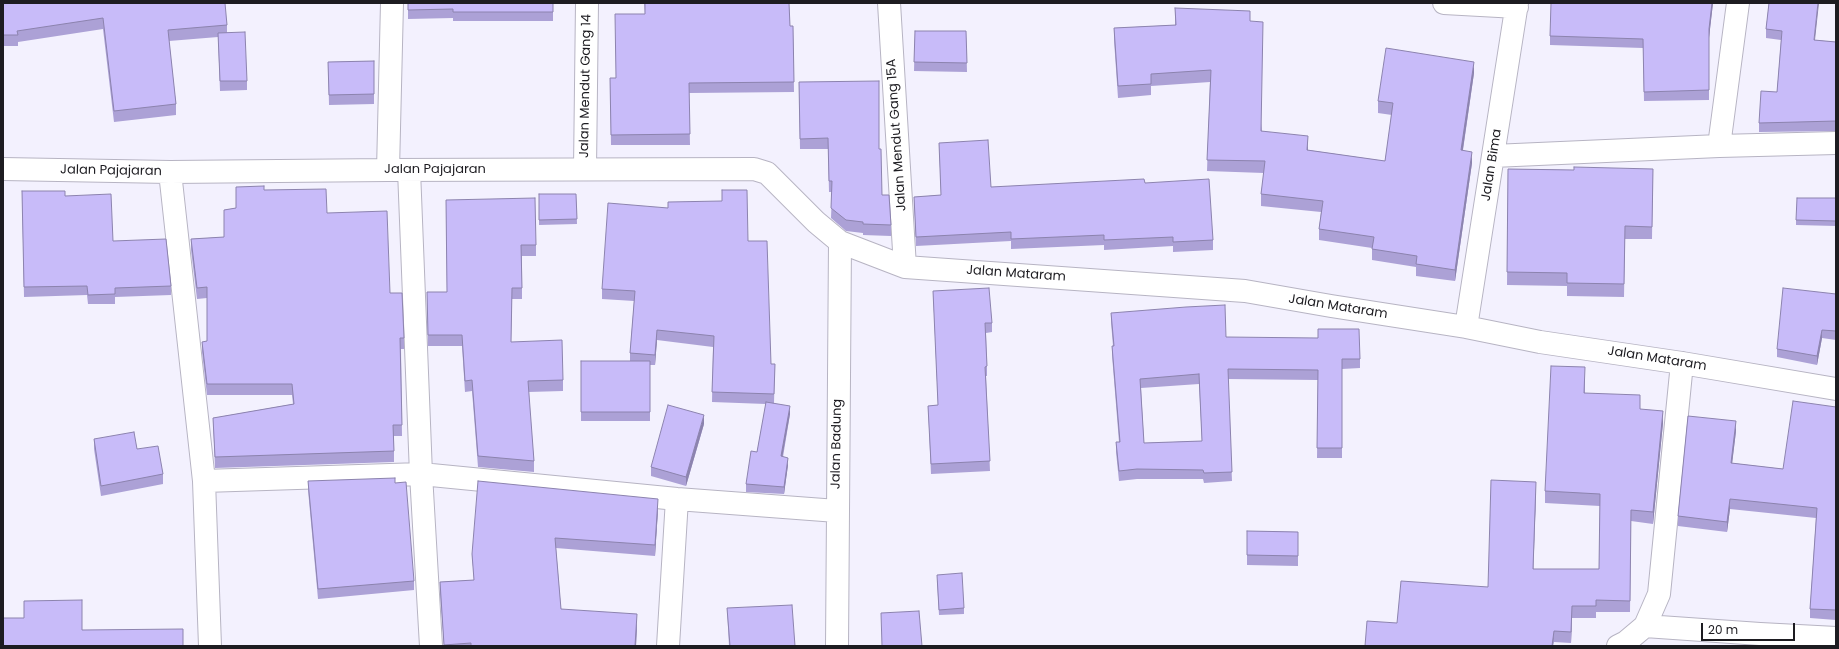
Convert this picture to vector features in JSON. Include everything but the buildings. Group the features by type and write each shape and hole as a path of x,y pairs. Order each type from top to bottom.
{"street":[{"path":"392,3 399,170 421,474 431,646"},
{"name":"Jalan Mendut Gang 14","path":"585,169 587,3"},
{"name":"Jalan Mendut Gang 15A","path":"888,3 905,267"},
{"path":"1444,3 1517,5"},
{"path":"1720,146 1738,3"},
{"name":"Jalan Bima","path":"1466,327 1517,5"},
{"path":"1493,156 1720,146 1836,143"},
{"name":"Jalan Pajajaran","path":"3,169 170,172 754,169 767,173 816,222 840,242"},
{"path":"170,172 204,481 210,646"},
{"name":"Jalan Mataram","path":"840,242 905,267 1245,291 1466,327 1540,342 1836,388"},
{"name":"Jalan Badung","path":"837,646 840,242"},
{"path":"1618,646 1626,642 1645,626 1660,594 1682,363"},
{"path":"204,481 421,474 677,499 837,511"},
{"path":"668,646 677,499"},
{"path":"1645,626 1760,640 1836,638"}]}
